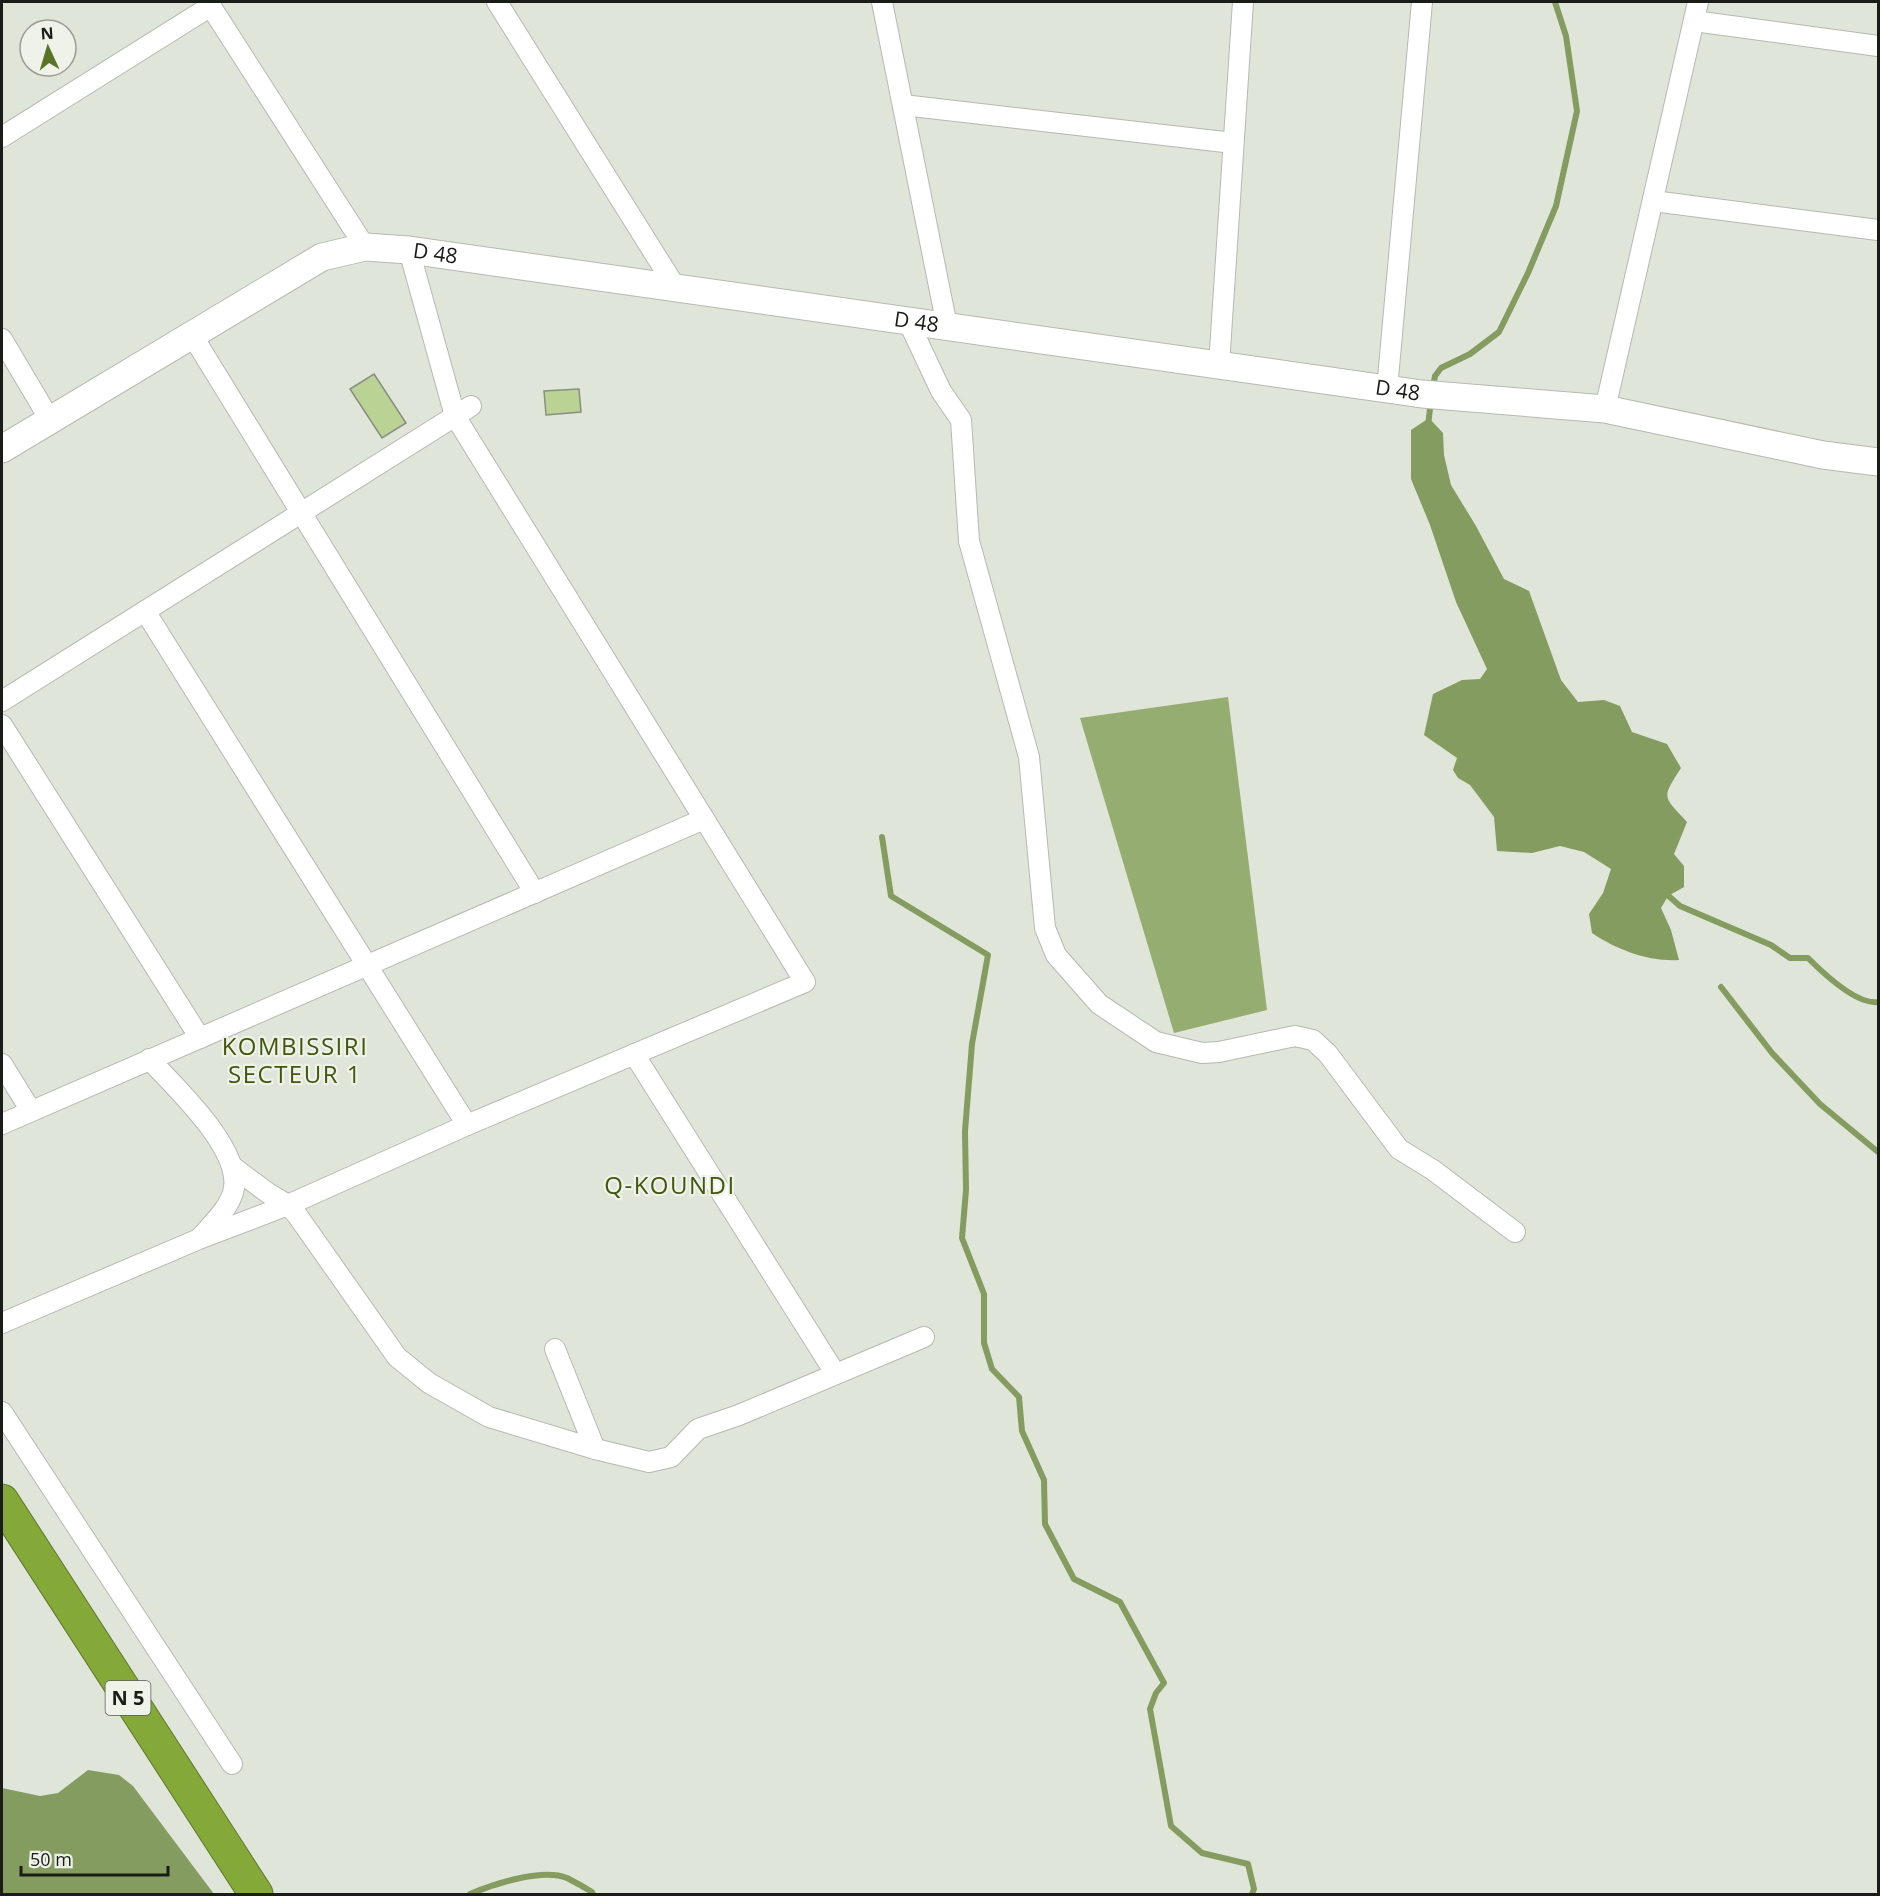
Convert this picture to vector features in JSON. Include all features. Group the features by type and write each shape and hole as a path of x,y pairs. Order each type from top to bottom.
{"highway":[{"name":"N 5","path":"2,1502 256,1894"}],"street":[{"path":"497,2 676,288"},
{"path":"882,2 947,326"},
{"path":"1219,365 1242,2"},
{"path":"1387,389 1422,2"},
{"path":"1605,409 1698,2"},
{"path":"2,137 210,4 365,247"},
{"path":"1694,21 1878,46"},
{"path":"903,105 1233,143"},
{"path":"1653,201 1878,230"},
{"name":"D 48","path":"2,449 322,257 365,247 409,250 1387,389 1605,409 1823,455 1878,462"},
{"path":"2,1323 199,1239 288,1205 467,1125 805,982 704,819 463,411 409,250"},
{"path":"908,321 941,391 961,420 969,541 1029,757 1045,928 1056,955 1099,1004 1156,1042 1211,1053 1295,1036 1313,1040 1328,1054 1399,1149 1433,1170 1515,1232"},
{"path":"192,335 535,893"},
{"path":"2,339 50,420"},
{"path":"2,701 463,411"},
{"path":"145,611 467,1125"},
{"path":"2,725 200,1038"},
{"path":"2,1124 704,819"},
{"path":"634,1054 835,1373"},
{"path":"149,1059 193,1104 226,1152 233,1167 234,1189 224,1211 199,1239"},
{"path":"2,1064 31,1111"},
{"path":"233,1167 288,1205 397,1357 429,1383 489,1417 595,1449 649,1462 671,1457 698,1429 924,1337"},
{"path":"555,1348 595,1449"},
{"path":"2,1412 232,1764"}],"shaded area":[{"path":"1429,418 1443,433 1444,455 1451,485 1504,579 1529,591 1561,680 1578,702 1604,700 1620,706 1632,732 1667,744 1681,768 1670,786 1668,797 1669,802 1687,822 1674,854 1684,866 1684,887 1668,896 1661,908 1671,930 1679,960 1656,959 1634,954 1592,933 1589,914 1603,893 1611,869 1584,852 1560,846 1532,853 1497,851 1494,817 1470,785 1458,778 1453,770 1457,758 1424,735 1433,694 1462,680 1480,679 1487,669 1456,602 1430,525 1411,479 1411,430"},
{"path":"1228,697 1267,1010 1174,1033 1080,718"},
{"path":"88,1770 119,1775 133,1786 214,1894 2,1894 2,1788 40,1796 58,1793"}],"building":[{"path":"374,374 406,423 382,438 350,389"},
{"path":"579,389 581,412 546,415 544,391"}],"waterway":[{"path":"1433,387 1435,376 1441,368 1470,354 1499,332 1528,273 1556,206 1577,111 1566,36 1555,2"},
{"path":"1428,426 1431,400"},
{"path":"882,837 891,896 988,955 972,1044 965,1131 966,1190 962,1238 984,1294 984,1343 992,1369 1019,1397 1022,1431 1044,1480 1045,1524 1074,1579 1120,1602 1164,1683 1156,1693 1150,1709 1171,1826 1202,1853 1248,1864 1254,1889 1252,1894"},
{"path":"1663,891 1680,906 1771,945 1790,958 1808,958 1850,993 1869,1002 1878,1002"},
{"path":"1721,987 1772,1053 1820,1104 1878,1152"},
{"path":"470,1894 505,1882 545,1875 567,1878 593,1894"}],"district":[{"name":"KOMBISSIRI SECTEUR 1","path":"295,1061"},
{"name":"Q-KOUNDI","path":"670,1186"}]}
